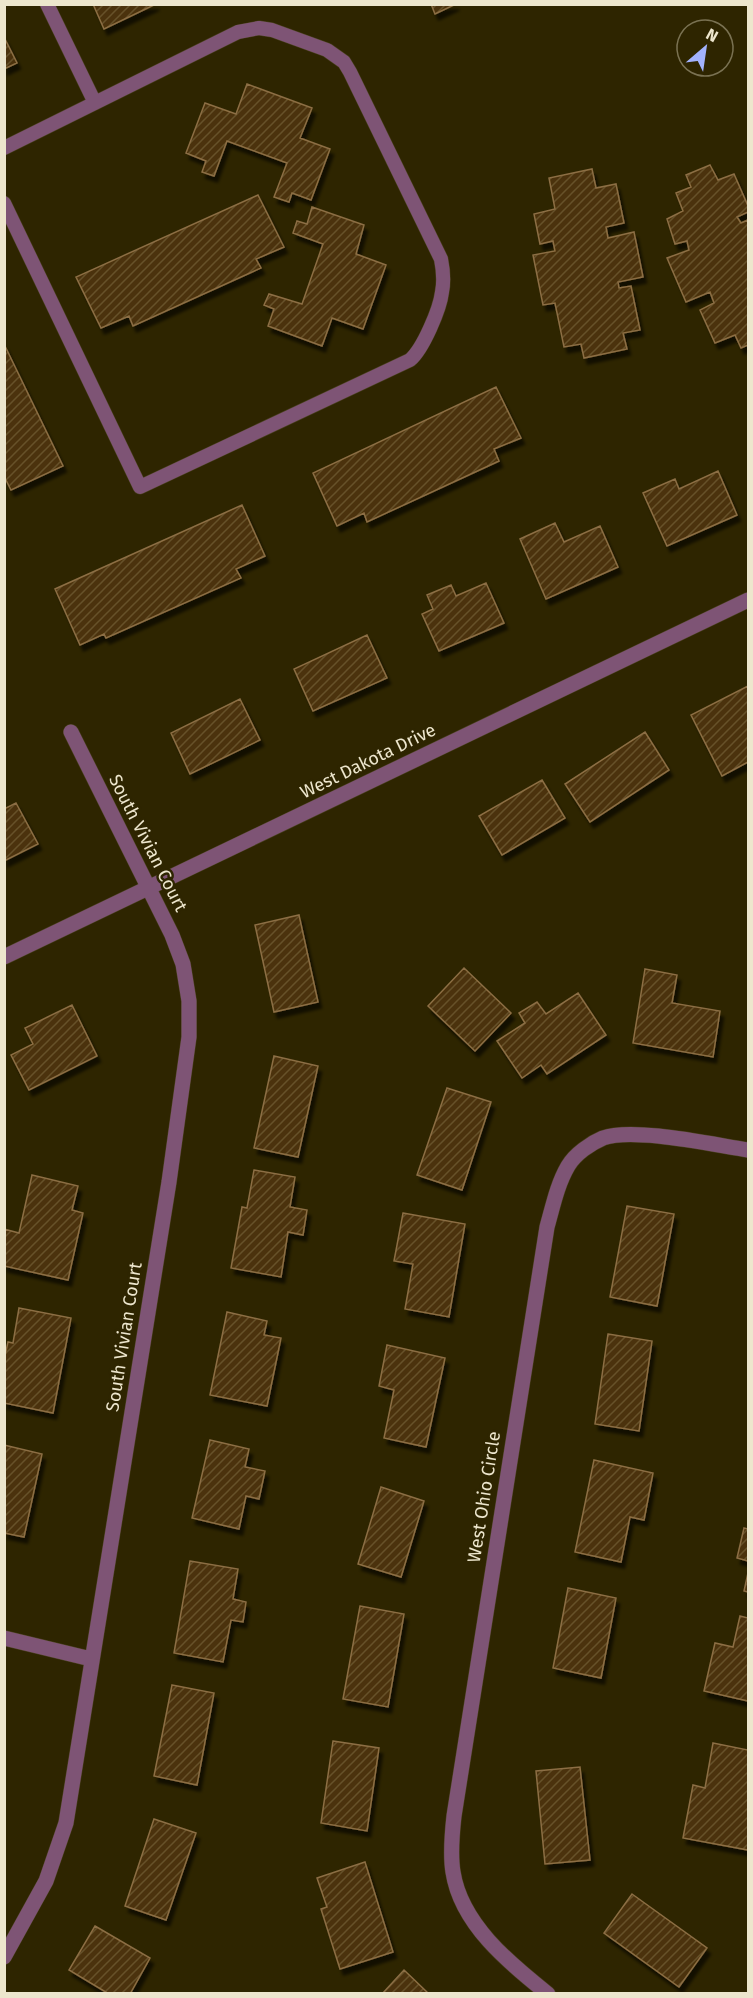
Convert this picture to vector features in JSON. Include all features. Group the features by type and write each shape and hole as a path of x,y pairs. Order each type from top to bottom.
{"street":[{"name":"West Dakota Drive","path":"4,957 748,600"},
{"name":"South Vivian Court","path":"4,1957 46,1881 66,1823 169,1182 189,1037 189,1001 183,964 172,935 71,732"},
{"name":"West Ohio Circle","path":"548,1994 495,1947 478,1926 458,1892 452,1854 454,1816 547,1227 558,1190 569,1164 584,1149 604,1138 634,1134 748,1150"},
{"path":"4,1638 92,1659"}],"lane":[{"path":"47,4 95,103"},
{"path":"4,148 238,32 259,28 272,30 335,55 351,72 441,259 442,293 426,338 415,356 402,365 140,487 4,203"}],"building":[{"path":"93,4 156,4 104,29"},
{"path":"431,4 456,4 435,14"},
{"path":"4,37 17,63 4,69"},
{"path":"247,84 312,108 300,138 330,149 311,200 292,193 289,202 274,197 287,163 227,141 214,176 202,172 206,161 186,153 205,103 236,114"},
{"path":"710,165 718,180 734,174 748,206 748,212 737,217 741,223 748,220 748,345 741,348 735,335 715,343 700,310 714,303 710,292 686,302 667,258 689,250 687,241 675,244 667,219 683,211 676,193 691,187 686,175"},
{"path":"592,169 596,188 616,184 624,223 606,227 608,238 634,232 643,277 618,282 619,288 631,286 640,330 623,333 627,349 584,358 581,344 564,347 555,303 543,305 533,255 555,251 553,241 540,244 534,214 555,209 549,178"},
{"path":"258,195 284,247 256,259 261,268 133,326 129,316 101,328 76,277"},
{"path":"312,207 364,225 356,254 386,265 363,329 332,318 322,346 268,326 274,309 264,305 269,294 302,304 323,244 293,233 297,221 307,224"},
{"path":"4,344 63,466 11,490 4,476"},
{"path":"496,387 521,438 494,449 499,461 367,522 364,513 337,526 313,473"},
{"path":"718,471 737,515 667,546 643,493 675,479 679,489"},
{"path":"242,505 265,556 236,569 241,578 106,638 104,634 80,645 55,589"},
{"path":"555,523 564,542 600,526 618,567 546,599 520,539"},
{"path":"486,583 504,623 439,651 422,614 433,609 427,595 451,585 456,596"},
{"path":"367,635 387,678 313,711 294,669"},
{"path":"748,686 748,762 722,776 691,715"},
{"path":"240,699 260,740 190,774 171,733"},
{"path":"645,732 669,770 590,822 565,784"},
{"path":"542,780 565,818 502,855 479,816"},
{"path":"16,803 38,844 4,861 4,809"},
{"path":"299,915 318,1002 274,1012 255,925"},
{"path":"464,968 511,1013 475,1051 428,1006"},
{"path":"645,969 677,975 672,1003 720,1011 713,1057 633,1043"},
{"path":"578,993 606,1035 547,1074 541,1065 522,1078 497,1041 525,1023 519,1013 537,1002 546,1014"},
{"path":"72,1005 97,1056 29,1090 11,1055 33,1044 25,1028"},
{"path":"274,1056 318,1066 298,1157 254,1148"},
{"path":"447,1088 491,1102 462,1190 417,1175"},
{"path":"254,1170 295,1177 290,1207 307,1210 303,1235 288,1232 281,1277 231,1268 242,1207 247,1208"},
{"path":"32,1175 78,1186 72,1210 83,1213 68,1280 4,1266 4,1229 19,1233"},
{"path":"627,1206 674,1214 657,1306 610,1297"},
{"path":"403,1213 465,1224 449,1317 405,1309 413,1264 394,1261"},
{"path":"19,1308 71,1318 53,1413 4,1403 4,1360 8,1342 13,1343"},
{"path":"227,1312 267,1321 264,1335 281,1338 267,1406 210,1395"},
{"path":"608,1334 652,1341 639,1431 595,1424"},
{"path":"387,1345 445,1358 426,1447 384,1438 394,1390 379,1386"},
{"path":"210,1440 249,1449 245,1467 265,1471 259,1499 246,1496 239,1529 192,1518"},
{"path":"4,1445 42,1454 24,1537 4,1533"},
{"path":"594,1460 653,1473 644,1520 630,1517 621,1562 575,1552"},
{"path":"381,1487 424,1501 401,1577 358,1564"},
{"path":"744,1528 748,1529 748,1561 737,1558"},
{"path":"190,1561 238,1569 233,1599 246,1602 243,1622 231,1620 223,1662 174,1653"},
{"path":"748,1573 748,1592 744,1591"},
{"path":"568,1588 616,1598 601,1678 553,1668"},
{"path":"360,1606 404,1614 388,1707 343,1699"},
{"path":"740,1616 748,1618 748,1701 704,1691 715,1643 733,1647"},
{"path":"172,1685 214,1693 197,1785 154,1776"},
{"path":"333,1741 379,1748 367,1831 321,1823"},
{"path":"713,1743 748,1750 748,1850 683,1838 693,1785 705,1788"},
{"path":"580,1767 590,1860 545,1864 536,1771"},
{"path":"154,1819 196,1833 166,1920 125,1906"},
{"path":"365,1862 393,1952 340,1969 321,1909 327,1907 317,1878"},
{"path":"632,1894 707,1948 679,1987 604,1933"},
{"path":"95,1926 150,1958 130,1994 109,1994 69,1970"},
{"path":"404,1970 429,1994 382,1994"}]}
